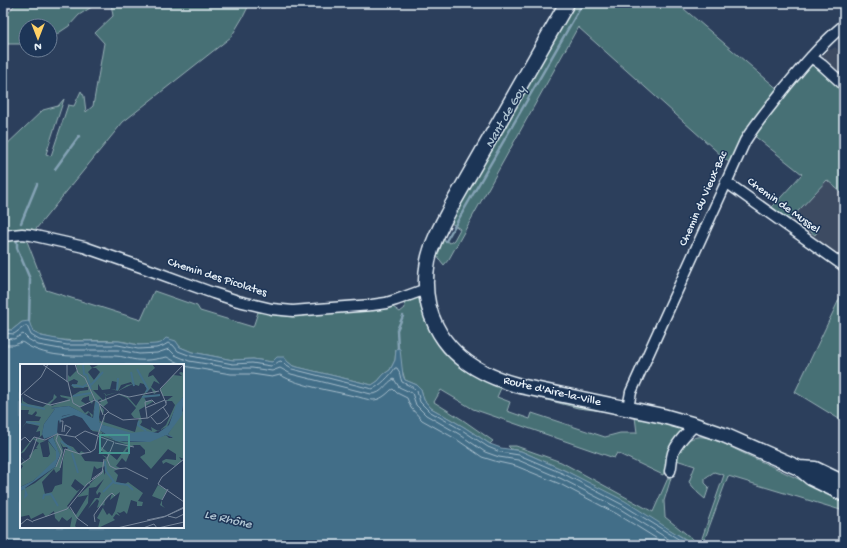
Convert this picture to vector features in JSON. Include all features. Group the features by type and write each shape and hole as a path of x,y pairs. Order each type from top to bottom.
{"main road":[{"name":"Route d'Aire-la-Ville","path":"568,3 452,205 432,248 428,260 426,288 432,318 441,336 449,347 467,363 483,373 500,380 520,386 628,408 695,425 724,435 799,468 811,478 844,494"},
{"name":"Route d'Aire-la-Ville","path":"799,468 815,469 844,483"}],"street":[{"name":"Chemin du Vieux-Bac","path":"628,408 631,392 745,141 754,126 811,57 844,25"},
{"path":"811,57 844,85"},
{"name":"Chemin de Mussel","path":"726,182 844,266"},
{"name":"Chemin des Picolates","path":"3,236 22,234 31,235 84,247 147,268 213,293 272,309 293,311 372,305 396,300 426,288"},
{"path":"670,471 673,453 676,446 695,425"}],"shaded area":[{"path":"827,46 831,50 835,47 844,56 844,77 820,54"},
{"path":"827,180 844,195 844,264 788,222"}],"green space":[{"path":"16,3 98,3 79,15 69,26 58,33 58,18 18,18 18,44 3,45 3,20"},
{"path":"111,3 250,3 231,37 123,122 36,229 25,236 46,290 141,320 154,291 197,306 200,311 253,327 259,309 386,306 393,307 400,312 405,308 404,302 418,297 428,326 440,348 448,358 470,374 485,381 602,409 602,411 578,408 501,388 497,397 510,402 507,411 530,419 532,413 605,437 620,433 637,433 635,417 682,429 681,436 683,444 695,437 708,438 719,442 844,501 844,511 728,476 704,541 702,538 724,475 714,472 705,478 705,483 709,487 705,499 689,482 695,466 670,458 663,475 617,453 614,458 473,409 441,390 434,402 493,441 490,444 431,408 424,400 421,389 417,385 405,380 396,349 395,360 390,370 372,385 293,366 288,362 272,362 253,359 233,360 192,352 180,347 175,341 136,345 121,341 61,340 36,334 22,322 12,330 3,330 3,148 43,110 58,106 64,99 46,154 51,156 68,105 74,106 81,91 84,96 86,112 93,106 104,43 95,33 113,16"},
{"path":"574,3 677,3 780,91 732,165 578,27 449,259 444,265 436,255 445,231","holes":["451,223 460,229 454,240 450,243 444,240"]},
{"path":"817,64 844,88 844,125 842,127 844,129 844,195 827,180 788,222 772,207 802,174 752,134 807,67"},
{"path":"801,218 817,232 815,235 798,222"},
{"path":"844,289 844,332 841,338 844,340 844,422 795,392"},
{"path":"508,446 516,446 561,462 653,512 668,478 671,478 664,501 665,517 700,545 694,545 566,471 521,451 511,449"}],"water":[{"name":"Le Rhône","path":"29,321 33,332 41,336 67,341 119,341 138,345 161,343 166,338 176,341 180,347 192,352 233,360 253,359 272,362 277,357 284,357 293,366 372,385 390,370 395,360 396,349 398,348 400,349 403,376 405,380 417,385 421,389 424,400 431,408 490,444 501,448 521,451 566,471 625,501 694,545 3,545 3,330 12,330 22,322"}],"waterway":[{"name":"Nant de Goy","path":"446,241 583,3"},
{"path":"55,169 79,136"},
{"path":"21,223 37,184"},
{"path":"17,241 17,248 30,279 29,321"},
{"path":"398,348 397,330 403,316"}]}
